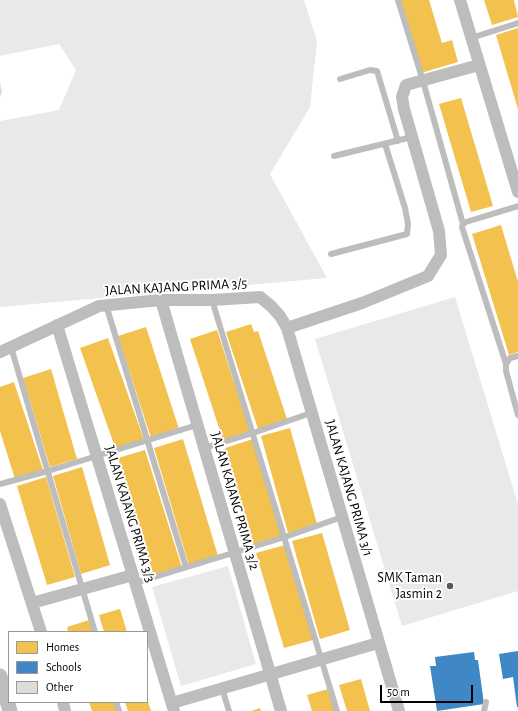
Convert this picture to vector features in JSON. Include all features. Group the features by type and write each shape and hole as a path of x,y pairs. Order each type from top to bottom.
{"street":[{"path":"460,0 518,192"},
{"path":"287,328 362,303 428,276 441,255 439,231 402,97 406,85 480,65"},
{"name":"JALAN KAJANG PRIMA 3/5","path":"0,352 99,306 161,300 212,300 260,297 280,316 287,328 291,342"},
{"name":"JALAN KAJANG PRIMA 3/2","path":"161,300 281,711"},
{"name":"JALAN KAJANG PRIMA 3/3","path":"57,325 173,707"},
{"name":"JALAN KAJANG PRIMA 3/1","path":"291,342 399,711"},
{"path":"0,504 41,631"},
{"path":"32,603 82,589 134,579"},
{"path":"173,707 222,688 378,642"},
{"path":"0,676 2,693 10,711"}],"lane":[{"path":"398,0 423,80 463,224 463,232 506,364 506,371 518,415"},
{"path":"471,38 518,23"},
{"path":"340,79 370,70 377,71 398,141"},
{"path":"334,156 412,137"},
{"path":"331,254 407,234 408,224 405,208 385,144"},
{"path":"463,224 518,206"},
{"path":"212,300 338,711"},
{"path":"106,305 186,567"},
{"path":"11,347 95,631"},
{"path":"506,364 510,358 518,356"},
{"path":"204,448 311,413"},
{"path":"0,484 48,471 197,425"},
{"path":"134,579 186,567 285,537 342,517"},
{"path":"222,688 229,711"},
{"path":"484,711 486,702"}],"shaded area":[{"path":"0,0 304,0 317,41 310,107 270,174 327,278 0,307 0,121 59,110 76,70 59,44 0,56"},
{"name":"SMK Taman Jasmin 2","path":"455,297 518,504 518,591 402,626 315,339"},
{"path":"228,566 256,664 181,686 152,587"}],"building: Homes":[{"path":"400,0 429,0 442,43 452,40 458,62 421,73"},
{"path":"484,0 514,0 518,17 492,25"},
{"path":"518,28 518,109 496,35"},
{"path":"461,98 493,206 471,212 439,104"},
{"path":"501,225 518,282 518,352 509,355 472,234"},
{"path":"251,324 254,332 258,331 287,419 258,429 226,332"},
{"path":"146,327 179,429 151,438 118,336"},
{"path":"217,330 250,432 223,440 190,339"},
{"path":"108,338 144,440 116,450 80,348"},
{"path":"51,369 77,459 50,467 23,378"},
{"path":"14,382 43,470 15,479 0,431 0,387"},
{"path":"290,428 317,524 288,533 261,436"},
{"path":"183,439 218,556 189,565 154,448"},
{"path":"253,439 282,537 254,545 225,448"},
{"path":"145,450 182,568 154,576 118,458"},
{"path":"82,467 110,565 81,574 53,476"},
{"path":"46,477 75,577 47,585 17,486"},
{"path":"322,533 350,630 320,639 292,541"},
{"path":"285,545 313,640 284,648 256,553"},
{"path":"120,609 127,631 104,631 99,615"},
{"path":"89,620 93,631 68,631 67,627"},
{"path":"361,679 370,711 347,711 339,685"},
{"path":"328,689 335,711 312,711 307,695"},
{"path":"148,702 151,711 128,711 125,703"},
{"path":"89,703 114,703 116,711 92,711"},
{"path":"260,708 261,711 251,711"}],"building: Schools":[{"path":"518,651 517,707 513,677 503,679 499,654"},
{"path":"474,652 475,660 478,660 484,704 437,711 430,666 436,666 435,657"}],"building: Other":[{"path":"0,83 2,92 0,97"}],"place":[{"name":"SMK Taman Jasmin 2","path":"450,586"}]}
